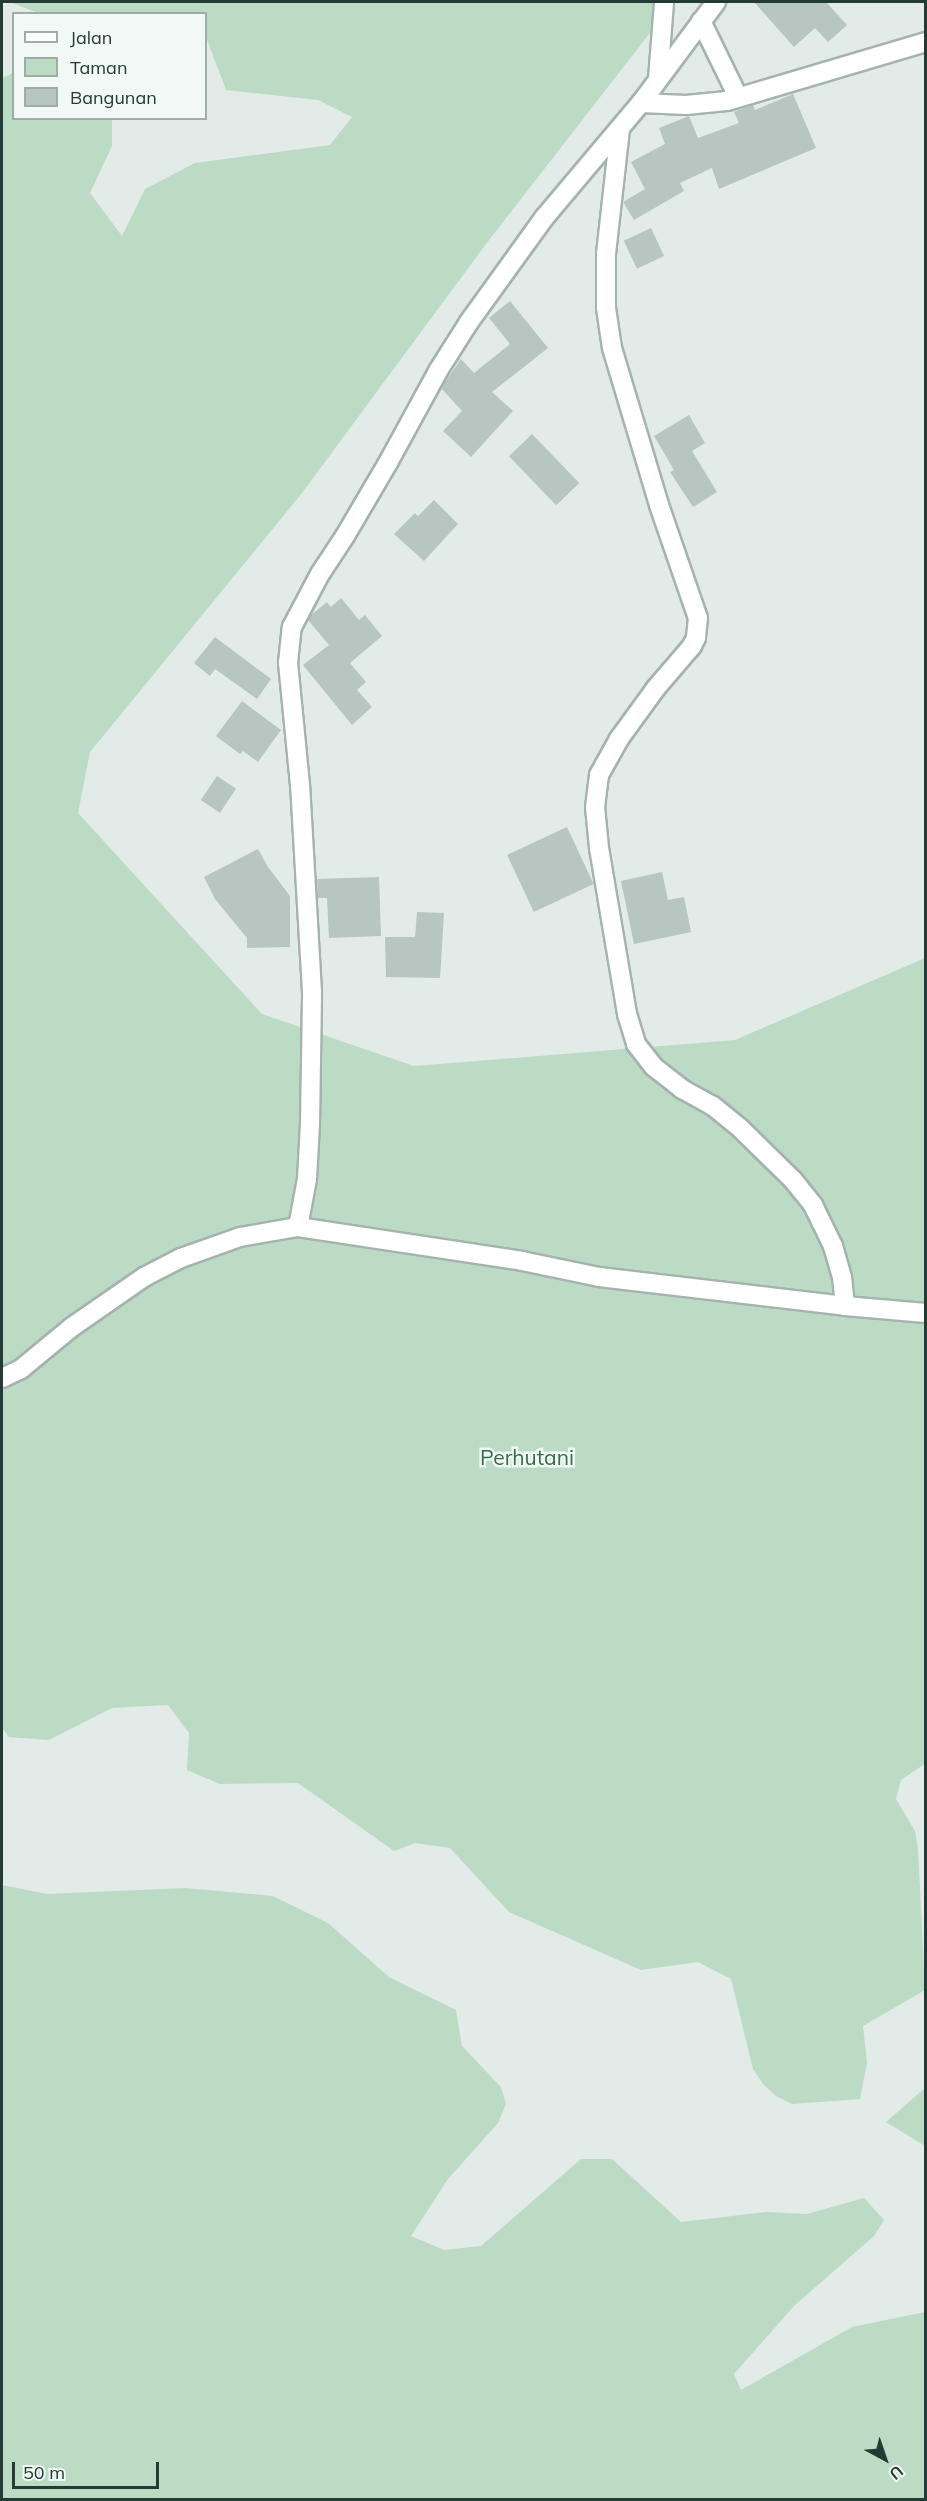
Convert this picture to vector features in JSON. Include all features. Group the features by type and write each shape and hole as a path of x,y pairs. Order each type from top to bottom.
{"street":[{"path":"658,79 664,2"},
{"path":"298,1227 307,1179 312,992 297,744 288,663 292,627 320,574 351,527 438,371 463,332 543,218 641,103 716,2"},
{"path":"701,21 738,98"},
{"path":"641,103 686,105 738,98 926,42"},
{"path":"620,129 606,253 606,308 612,348 659,505 698,618 696,638 692,646 656,688 619,739 599,775 596,790 595,807 599,848 627,1014 636,1044 654,1067 682,1089 713,1106 741,1129 794,1180 813,1205 833,1246 842,1277 845,1306"},
{"path":"2,1378 21,1369 72,1327 136,1283 181,1258 240,1237 298,1227 522,1261 599,1277 845,1306 926,1313"}],"green space":[{"name":"Perhutani","path":"10,2 674,2 486,244 302,493 90,752 78,813 262,1014 414,1066 735,1040 925,958 926,1763 901,1780 896,1799 915,1831 918,1848 925,1990 863,2026 867,2063 860,2099 792,2104 776,2096 763,2084 753,2069 731,1979 698,1962 641,1970 509,1912 450,1848 415,1843 394,1851 298,1783 220,1784 187,1770 189,1733 168,1705 112,1708 49,1740 9,1737 2,1728 2,78 12,73 12,120 112,120 112,146 90,193 122,236 145,189 195,163 330,145 352,117 318,100 226,90 207,40 207,12 35,12"},
{"path":"2,1885 47,1894 185,1888 273,1896 328,1923 389,1977 456,2010 462,2046 501,2087 506,2104 498,2123 448,2179 411,2236 444,2250 481,2246 581,2159 612,2159 681,2222 767,2212 807,2214 864,2198 884,2220 874,2236 795,2305 734,2374 741,2390 852,2327 925,2312 925,2499 2,2499"},
{"path":"925,2088 925,2146 886,2122"}],"building":[{"path":"754,2 826,2 847,25 828,42 815,28 794,47"},
{"path":"793,94 816,148 719,189 712,168 680,183 684,191 634,220 623,202 645,189 631,162 665,144 659,128 689,116 698,138 739,123 734,112 753,105 755,110"},
{"path":"651,228 664,256 637,269 624,241"},
{"path":"510,301 548,348 492,392 513,411 471,457 443,431 462,411 441,388 461,359 474,373 510,344 489,318"},
{"path":"689,415 705,443 692,451 717,492 693,507 670,472 674,470 654,436"},
{"path":"532,434 579,483 556,505 509,456"},
{"path":"434,500 458,524 424,561 394,534 415,513 418,516"},
{"path":"341,598 359,620 365,615 382,636 350,663 366,682 357,690 372,707 352,725 303,665 329,645 308,620 327,602 331,607"},
{"path":"215,637 271,679 257,699 215,669 210,676 194,663"},
{"path":"242,701 281,730 258,762 243,751 240,754 216,736"},
{"path":"217,776 236,789 220,813 201,800"},
{"path":"567,827 594,884 534,912 507,855"},
{"path":"258,849 268,867 290,896 290,947 247,948 247,938 215,899 204,877"},
{"path":"662,872 668,900 684,897 691,932 634,944 621,881"},
{"path":"379,877 381,936 329,938 327,898 318,898 317,879"},
{"path":"417,912 444,913 440,978 386,977 385,937 415,937"}]}
